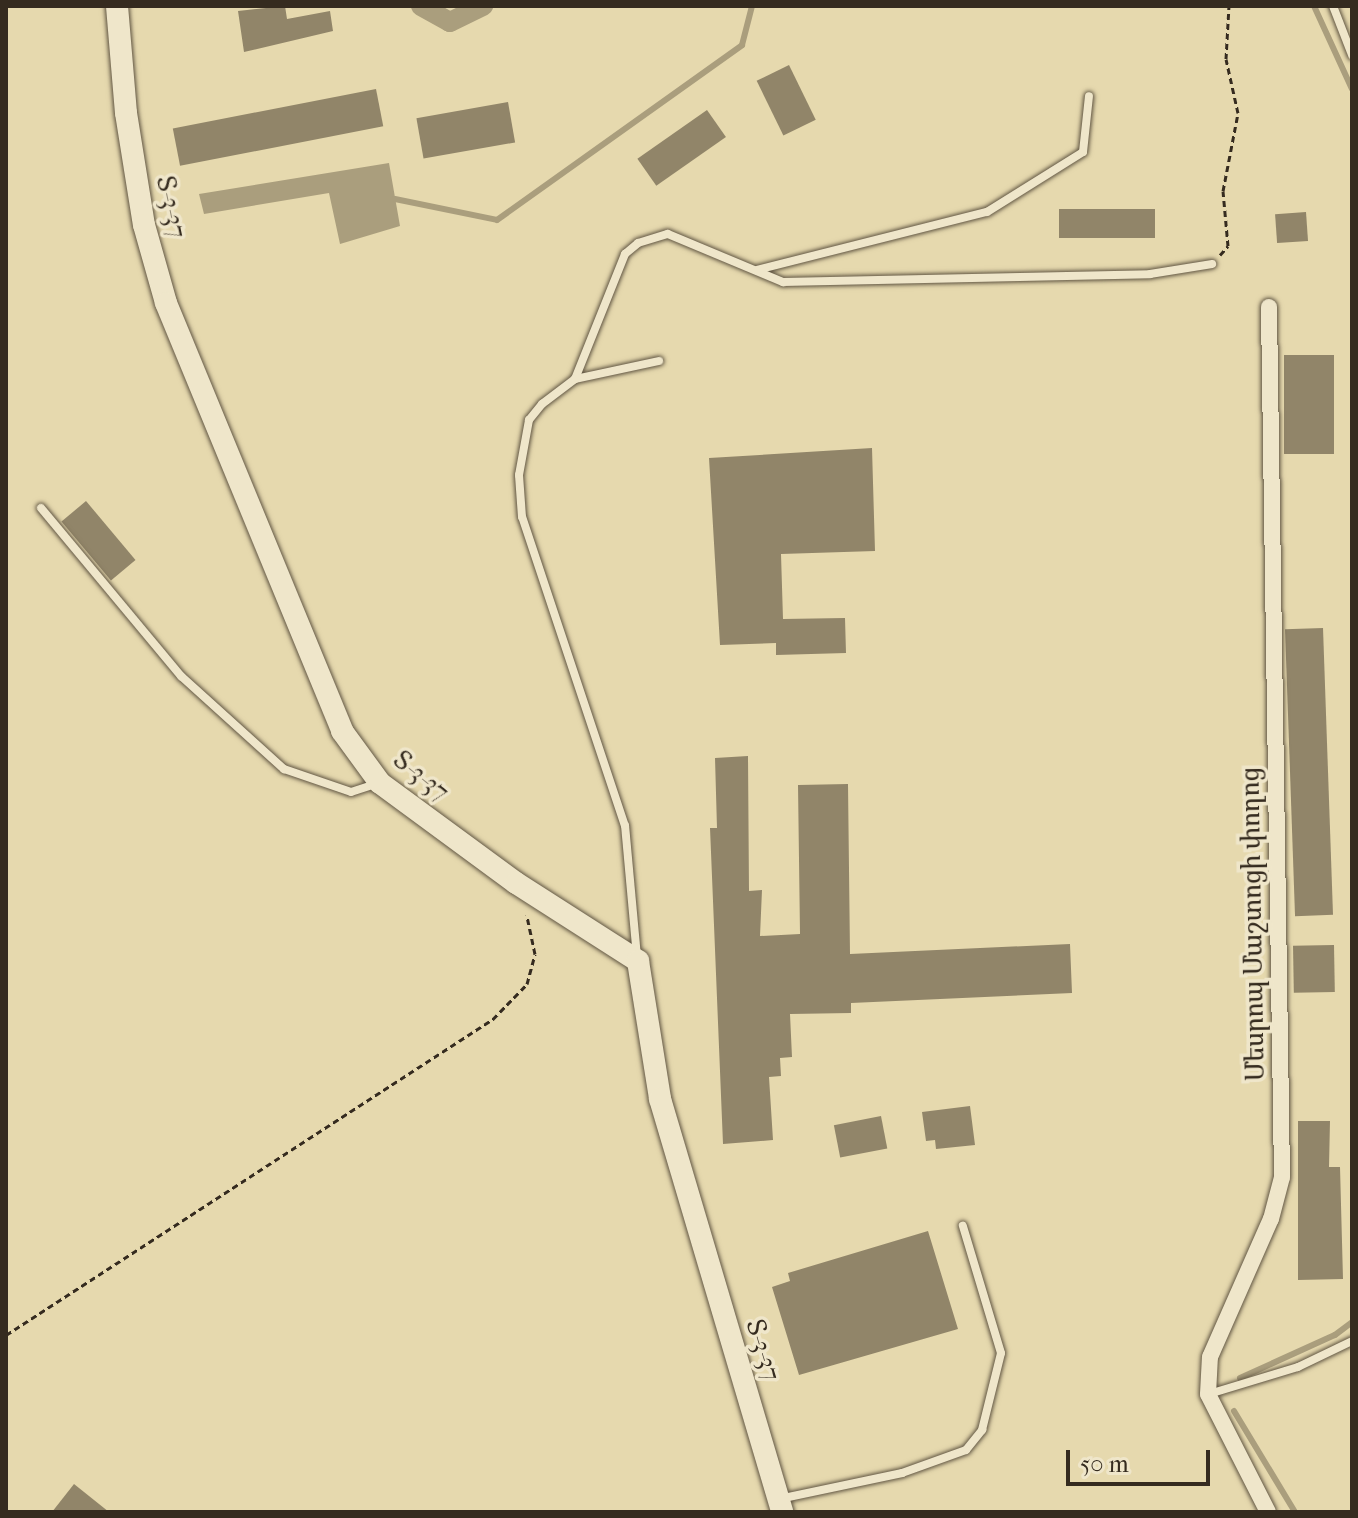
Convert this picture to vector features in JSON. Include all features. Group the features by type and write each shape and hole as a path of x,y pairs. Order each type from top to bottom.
{"main road":[{"name":"Տ-3-37","path":"117,6 126,113 144,225 166,303 342,731 380,783 516,883 638,961 660,1099 780,1506"}],"street":[{"name":"Մեսրոպ Մաշտոցի փողոց","path":"1208,1394 1210,1357 1271,1219 1282,1177 1269,307"},
{"path":"1208,1394 1268,1512"}],"lane":[{"path":"1333,6 1352,55"},
{"path":"757,270 987,212 1083,152 1089,96"},
{"path":"638,961 625,826 522,517 519,475 529,420 575,379 625,254 638,243 668,234 783,282 1150,274 1212,264"},
{"path":"575,379 659,361"},
{"path":"41,508 181,676 284,769 351,792 380,783"},
{"path":"780,1506 902,1473 966,1450 982,1430 1001,1353 963,1226"},
{"path":"1208,1394 1298,1367 1352,1341"}],"path":[{"path":"1212,264 1228,246 1223,191 1238,113 1226,59 1229,6"},
{"path":"6,1335 493,1019 527,984 535,954 516,883"}],"shaded area":[{"path":"389,163 400,226 340,244 329,193 204,214 199,194"}],"building":[{"path":"285,6 287,19 330,11 333,31 244,52 238,11"},
{"path":"789,65 816,120 783,136 757,81"},
{"path":"376,89 383,126 180,166 173,128"},
{"path":"508,102 515,142 424,159 416,118"},
{"path":"707,110 726,137 656,186 637,159"},
{"path":"1059,209 1155,209 1155,238 1059,238"},
{"path":"1306,212 1308,241 1277,243 1275,214"},
{"path":"1284,355 1334,355 1334,454 1284,454"},
{"path":"872,448 875,551 781,554 783,619 845,618 846,653 776,655 776,643 720,645 709,458"},
{"path":"86,501 135,560 111,581 61,522"},
{"path":"1323,628 1333,915 1295,916 1285,629"},
{"path":"748,756 749,891 762,890 760,936 800,934 798,785 848,784 850,954 1070,944 1072,993 851,1003 851,1013 790,1014 792,1057 780,1058 781,1076 769,1077 773,1140 723,1144 710,828 717,828 715,758"},
{"path":"1334,945 1335,992 1294,993 1293,946"},
{"path":"970,1106 975,1145 936,1149 935,1140 926,1141 922,1112"},
{"path":"881,1116 887,1148 840,1158 834,1125"},
{"path":"1298,1121 1330,1121 1329,1167 1340,1167 1343,1279 1298,1280"},
{"path":"928,1231 958,1329 799,1375 772,1287 790,1281 788,1273"},
{"path":"74,1484 109,1512 52,1512"}],"waterway":[{"path":"421,6 450,22 483,6"},
{"path":"395,199 497,220 742,45 752,6"},
{"path":"1314,6 1352,89"},
{"path":"1240,1378 1335,1335 1352,1322"},
{"path":"1234,1411 1295,1512"}]}
